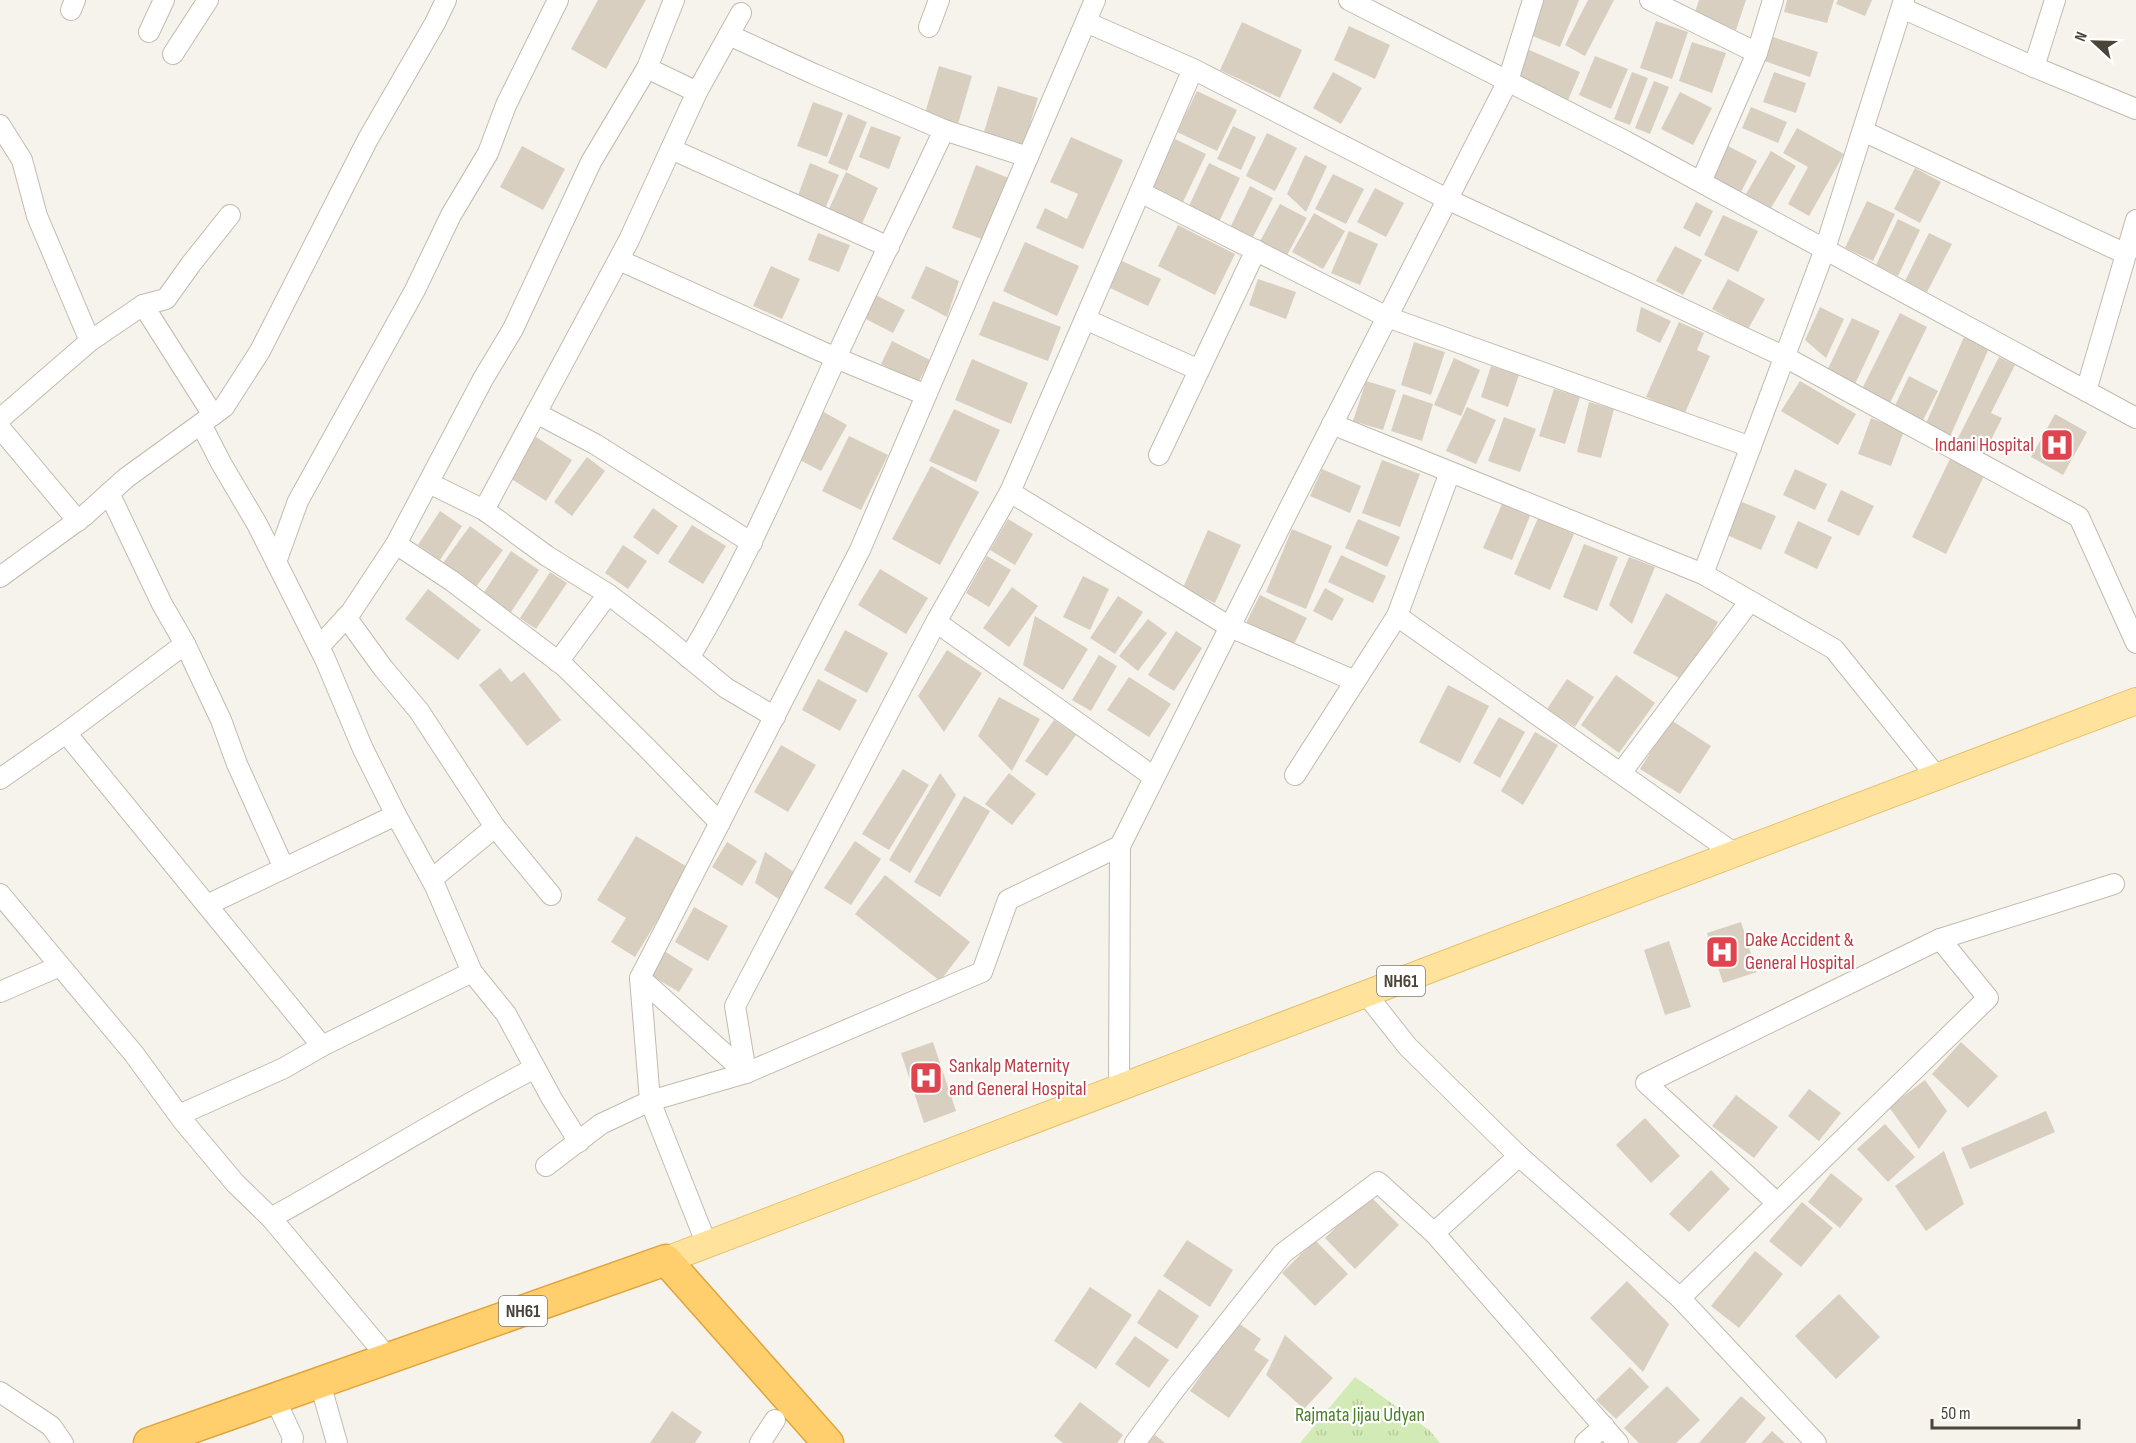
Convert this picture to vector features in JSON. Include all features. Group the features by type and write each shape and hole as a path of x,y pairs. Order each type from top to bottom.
{"highway":[{"name":"NH61","path":"149,1443 666,1260"},
{"path":"666,1260 828,1443"}],"main road":[{"name":"NH61","path":"666,1260 2136,701"}],"street":[{"path":"149,32 164,0"},
{"path":"173,54 208,0"},
{"path":"0,577 78,520 126,478 224,407 260,351 368,139 446,0"},
{"path":"276,562 298,501 415,290 451,215 488,153 506,105 558,0"},
{"path":"319,647 346,617 396,544 513,328 591,162 647,68 674,0"},
{"path":"928,27 939,0"},
{"path":"707,1245 650,1101 640,978 860,550 1095,0"},
{"path":"1348,0 1373,6 1508,81 1701,182 2136,418"},
{"path":"1119,1088 1119,846 1508,81 1533,0"},
{"path":"1650,0 1757,53"},
{"path":"1701,182 1757,53 1773,0"},
{"path":"2034,67 2055,0"},
{"path":"1703,574 1825,249 1903,4 2034,67 2136,109"},
{"path":"483,510 618,260 697,92 741,13"},
{"path":"1086,22 1193,69 1448,199 1785,357 2079,517 2136,643"},
{"path":"729,35 944,130 1028,157"},
{"path":"647,68 697,92"},
{"path":"746,1073 735,1006 936,622 1010,492 1193,69"},
{"path":"0,125 22,160 38,216 90,341"},
{"path":"689,658 720,608 752,543 836,358 944,130"},
{"path":"1863,131 2126,254"},
{"path":"671,149 890,247"},
{"path":"1140,192 1387,317 1751,447"},
{"path":"0,419 90,341 143,305 166,299 190,264 230,215"},
{"path":"2086,391 2136,220"},
{"path":"1159,454 1256,250"},
{"path":"618,260 836,358 926,395"},
{"path":"143,305 207,419 221,463 257,524 319,647 363,749 432,879 472,972 506,1014 579,1142"},
{"path":"1085,319 1199,370"},
{"path":"536,413 595,444 752,543"},
{"path":"1332,424 1703,574 1834,649 1937,777"},
{"path":"0,428 78,520"},
{"path":"1295,775 1397,616 1450,472"},
{"path":"429,483 483,510 546,556 608,594 726,688 774,717"},
{"path":"1010,492 1230,627 1355,681"},
{"path":"109,493 221,720 237,764 284,868"},
{"path":"396,544 452,581 558,662 720,823"},
{"path":"558,662 608,594"},
{"path":"1621,773 1750,601"},
{"path":"1397,616 1735,854"},
{"path":"346,617 383,668 419,711 495,827 550,895"},
{"path":"936,622 1154,777"},
{"path":"0,779 66,734 185,644"},
{"path":"66,734 322,1046"},
{"path":"207,906 396,815"},
{"path":"432,879 495,827"},
{"path":"546,1166 601,1124 650,1101 746,1073 982,972 1008,900 1119,846"},
{"path":"1777,1203 1646,1083 1940,939 2114,884"},
{"path":"0,894 134,1054 235,1183 271,1218 389,1359"},
{"path":"1680,1298 1988,998 1940,939"},
{"path":"0,992 60,966"},
{"path":"179,1114 284,1068 322,1046 472,972"},
{"path":"640,978 746,1073"},
{"path":"1366,994 1408,1047 1519,1156 1680,1298 1816,1443"},
{"path":"271,1218 326,1188 428,1125 535,1068"},
{"path":"1434,1233 1519,1156"},
{"path":"1135,1443 1283,1254 1378,1182 1434,1233 1618,1443"},
{"path":"320,1383 337,1443"},
{"path":"0,1392 51,1426 63,1443"},
{"path":"275,1399 293,1438 292,1443"},
{"path":"760,1443 775,1420"},
{"path":"1585,1443 1604,1426"}],"green space":[{"name":"Rajmata Jijau Udyan","path":"1355,1377 1429,1430 1440,1443 1300,1443"}],"building":[{"path":"598,0 646,0 606,69 571,49"},
{"path":"1544,0 1579,0 1560,47 1530,35"},
{"path":"1588,0 1614,0 1585,56 1565,45"},
{"path":"1699,0 1746,0 1736,30 1694,15"},
{"path":"1787,0 1834,0 1827,23 1784,12"},
{"path":"1838,0 1872,0 1865,16 1836,4"},
{"path":"1656,21 1688,32 1672,79 1640,68"},
{"path":"1242,22 1302,50 1280,98 1220,70"},
{"path":"1349,26 1390,45 1375,79 1334,60"},
{"path":"1770,36 1818,52 1810,77 1762,60"},
{"path":"1692,42 1726,53 1712,93 1679,81"},
{"path":"1527,49 1580,72 1568,100 1515,77"},
{"path":"1595,56 1628,69 1611,109 1579,95"},
{"path":"939,66 972,76 958,124 925,113"},
{"path":"1333,72 1362,88 1341,124 1313,108"},
{"path":"1632,72 1648,78 1630,125 1614,119"},
{"path":"1774,72 1806,83 1796,113 1763,102"},
{"path":"1654,81 1669,87 1650,134 1635,128"},
{"path":"998,86 1038,98 1023,147 983,135"},
{"path":"1197,91 1237,110 1217,151 1177,132"},
{"path":"1680,92 1712,108 1693,145 1661,129"},
{"path":"813,102 843,113 827,157 797,146"},
{"path":"1751,107 1787,122 1778,143 1742,128"},
{"path":"848,114 867,122 847,171 828,163"},
{"path":"871,126 901,137 889,169 859,157"},
{"path":"1233,126 1256,137 1241,170 1217,159"},
{"path":"1797,128 1844,154 1809,216 1788,204 1808,167 1783,153"},
{"path":"1267,133 1297,148 1275,191 1246,176"},
{"path":"1071,137 1123,160 1083,249 1036,228 1045,208 1067,219 1078,194 1050,182"},
{"path":"1175,139 1206,154 1181,206 1150,191"},
{"path":"522,146 565,169 543,210 500,187"},
{"path":"1728,146 1757,161 1741,192 1711,177"},
{"path":"1771,151 1796,166 1771,208 1746,194"},
{"path":"1305,155 1327,166 1306,212 1287,194"},
{"path":"810,163 839,175 825,209 797,198"},
{"path":"1209,163 1240,178 1219,222 1188,208"},
{"path":"976,165 1011,179 987,241 952,228"},
{"path":"1915,168 1941,182 1920,223 1894,209"},
{"path":"846,172 878,188 861,226 828,211"},
{"path":"1333,174 1364,189 1346,224 1315,209"},
{"path":"1250,186 1273,198 1252,239 1230,228"},
{"path":"1375,188 1404,203 1386,237 1357,222"},
{"path":"1867,201 1895,214 1873,261 1845,248"},
{"path":"1696,202 1713,211 1700,237 1683,228"},
{"path":"1280,204 1307,218 1285,259 1258,245"},
{"path":"1314,213 1345,231 1323,269 1292,252"},
{"path":"1723,215 1758,231 1738,272 1704,255"},
{"path":"1898,219 1920,230 1898,276 1876,265"},
{"path":"1178,225 1235,254 1215,295 1158,266"},
{"path":"1349,231 1378,244 1360,285 1331,273"},
{"path":"818,233 850,245 839,272 808,260"},
{"path":"1929,233 1952,244 1927,292 1905,281"},
{"path":"1025,242 1079,266 1057,316 1003,291"},
{"path":"1675,246 1702,260 1683,295 1656,281"},
{"path":"1122,261 1161,279 1148,306 1110,288"},
{"path":"771,266 800,279 782,319 753,306"},
{"path":"926,266 959,281 947,317 911,298"},
{"path":"1258,279 1296,292 1286,319 1249,305"},
{"path":"1728,279 1765,299 1748,329 1712,309"},
{"path":"874,294 905,310 893,333 862,317"},
{"path":"993,301 1061,327 1048,361 979,335"},
{"path":"1641,307 1671,321 1660,343 1636,331"},
{"path":"1820,307 1844,319 1826,358 1805,340"},
{"path":"1900,313 1927,327 1889,405 1861,391"},
{"path":"1852,318 1880,331 1854,386 1826,373"},
{"path":"1679,322 1704,333 1697,350 1710,356 1684,415 1646,397"},
{"path":"1964,337 1989,348 1949,439 1924,428"},
{"path":"892,341 930,360 918,383 881,364"},
{"path":"1414,342 1445,352 1431,395 1401,385"},
{"path":"1999,357 2015,365 1991,413 2002,418 1982,458 1955,444"},
{"path":"1454,358 1480,370 1461,416 1434,405"},
{"path":"972,359 1028,383 1011,424 955,400"},
{"path":"1491,366 1519,375 1508,407 1481,397"},
{"path":"1909,376 1938,391 1921,424 1893,410"},
{"path":"1366,381 1396,390 1383,430 1353,421"},
{"path":"1800,381 1856,414 1838,445 1781,411"},
{"path":"1554,389 1580,397 1565,444 1539,436"},
{"path":"1403,394 1433,404 1422,441 1391,431"},
{"path":"1589,402 1614,409 1601,458 1577,452"},
{"path":"1467,407 1496,420 1476,464 1446,451"},
{"path":"954,409 1000,430 976,482 929,461"},
{"path":"822,411 847,425 821,471 796,458"},
{"path":"2055,414 2087,432 2063,475 2031,457"},
{"path":"1504,417 1536,429 1520,472 1488,461"},
{"path":"1871,418 1904,431 1891,466 1858,454"},
{"path":"849,436 888,455 861,510 822,491"},
{"path":"536,437 572,460 546,501 510,478"},
{"path":"587,457 605,471 572,516 554,502"},
{"path":"1950,459 1984,476 1946,554 1912,537"},
{"path":"1382,460 1420,474 1400,527 1362,513"},
{"path":"931,466 979,492 940,565 892,539"},
{"path":"1322,469 1361,486 1350,513 1310,496"},
{"path":"1795,469 1827,484 1815,510 1783,495"},
{"path":"1841,490 1874,506 1859,536 1827,521"},
{"path":"1742,502 1776,516 1761,550 1727,535"},
{"path":"1502,504 1530,516 1512,560 1483,548"},
{"path":"653,508 678,526 658,555 633,537"},
{"path":"440,511 462,526 440,560 418,545"},
{"path":"1538,518 1574,534 1550,590 1514,574"},
{"path":"1008,519 1033,534 1015,565 990,550"},
{"path":"1358,519 1400,537 1387,567 1345,548"},
{"path":"1798,521 1832,537 1817,569 1784,553"},
{"path":"692,525 726,546 703,584 668,562"},
{"path":"470,526 503,550 476,587 443,563"},
{"path":"1292,529 1332,546 1306,609 1266,592"},
{"path":"1208,530 1241,545 1215,603 1183,588"},
{"path":"1584,544 1618,557 1597,611 1563,597"},
{"path":"623,545 647,561 628,589 605,573"},
{"path":"511,551 539,570 511,612 483,594"},
{"path":"1341,555 1386,576 1373,603 1328,582"},
{"path":"987,556 1011,570 989,607 966,593"},
{"path":"1629,557 1655,567 1632,624 1609,605"},
{"path":"880,569 928,598 906,634 858,605"},
{"path":"550,572 567,583 536,629 520,618"},
{"path":"1083,576 1109,589 1090,630 1063,617"},
{"path":"1012,587 1038,606 1009,647 983,628"},
{"path":"1325,588 1344,599 1332,621 1313,611"},
{"path":"428,589 481,630 458,660 405,619"},
{"path":"1666,593 1718,622 1685,681 1633,653"},
{"path":"1260,595 1307,618 1293,646 1246,623"},
{"path":"1118,596 1143,612 1115,654 1090,638"},
{"path":"1035,616 1088,649 1063,690 1023,665"},
{"path":"1148,619 1167,633 1138,671 1119,656"},
{"path":"845,630 888,653 867,693 824,670"},
{"path":"1176,631 1202,648 1174,691 1148,675"},
{"path":"947,650 982,673 944,732 918,696"},
{"path":"1099,655 1117,666 1091,711 1072,700"},
{"path":"500,668 511,682 524,672 561,720 527,746 479,685"},
{"path":"1616,675 1655,703 1619,753 1581,725"},
{"path":"1129,677 1171,704 1149,737 1107,710"},
{"path":"818,679 857,700 840,731 802,710"},
{"path":"1567,679 1594,697 1575,727 1547,709"},
{"path":"1448,685 1489,706 1460,763 1419,742"},
{"path":"999,697 1040,719 1012,771 978,736"},
{"path":"1499,717 1525,732 1500,778 1473,763"},
{"path":"1054,720 1076,735 1047,776 1025,761"},
{"path":"1671,720 1711,746 1680,794 1640,769"},
{"path":"1535,732 1558,745 1523,805 1501,791"},
{"path":"781,745 816,765 788,812 754,792"},
{"path":"903,769 929,785 889,850 862,834"},
{"path":"940,773 956,795 910,873 889,860"},
{"path":"1009,773 1036,794 1012,825 985,804"},
{"path":"964,796 990,811 940,897 914,882"},
{"path":"636,836 689,868 635,957 611,942 626,918 597,900"},
{"path":"855,841 881,859 851,905 824,888"},
{"path":"727,842 757,861 742,886 712,867"},
{"path":"765,852 798,875 780,900 755,883"},
{"path":"885,875 970,942 940,981 855,914"},
{"path":"694,907 728,926 708,961 675,942"},
{"path":"1741,922 1757,972 1723,983 1707,933"},
{"path":"1669,941 1691,1007 1665,1015 1644,950"},
{"path":"664,951 693,969 679,992 650,975"},
{"path":"933,1042 956,1111 924,1123 901,1053"},
{"path":"1961,1042 1998,1076 1968,1108 1932,1074"},
{"path":"1925,1080 1947,1111 1919,1149 1889,1107"},
{"path":"1809,1089 1841,1113 1819,1141 1788,1116"},
{"path":"1736,1095 1778,1127 1754,1158 1712,1126"},
{"path":"2046,1111 2055,1132 1970,1169 1961,1148"},
{"path":"1645,1118 1680,1156 1651,1183 1616,1145"},
{"path":"1885,1124 1915,1157 1888,1182 1857,1149"},
{"path":"1944,1151 1964,1204 1926,1231 1895,1186"},
{"path":"1711,1170 1730,1189 1689,1232 1669,1214"},
{"path":"1831,1173 1863,1199 1840,1228 1808,1202"},
{"path":"1369,1195 1399,1225 1355,1269 1325,1238"},
{"path":"1802,1202 1833,1228 1801,1267 1769,1241"},
{"path":"1187,1240 1233,1270 1210,1307 1163,1276"},
{"path":"1315,1240 1348,1274 1315,1306 1282,1273"},
{"path":"1755,1251 1783,1274 1739,1328 1711,1306"},
{"path":"1627,1281 1669,1324 1643,1372 1590,1318"},
{"path":"1090,1287 1132,1315 1096,1369 1054,1341"},
{"path":"1159,1289 1199,1316 1177,1349 1137,1323"},
{"path":"1839,1294 1880,1337 1836,1379 1795,1336"},
{"path":"1237,1322 1261,1339 1254,1350 1269,1360 1229,1418 1190,1391"},
{"path":"1285,1335 1333,1378 1304,1409 1266,1375"},
{"path":"1135,1336 1169,1360 1149,1388 1115,1364"},
{"path":"1630,1367 1649,1387 1616,1419 1596,1400"},
{"path":"1667,1386 1700,1420 1676,1443 1639,1443 1624,1428"},
{"path":"1741,1396 1766,1418 1745,1443 1699,1443"},
{"path":"1080,1402 1123,1435 1117,1443 1063,1443 1054,1436"},
{"path":"672,1411 702,1432 695,1443 650,1443"},
{"path":"1772,1431 1785,1443 1761,1443"},
{"path":"1155,1435 1165,1443 1148,1443"}],"place":[{"name":"Indani Hospital","path":"2057,445"},
{"name":"Dake Accident & General Hospital","path":"1722,952"},
{"name":"Sankalp Maternity and General Hospital","path":"926,1078"}]}
